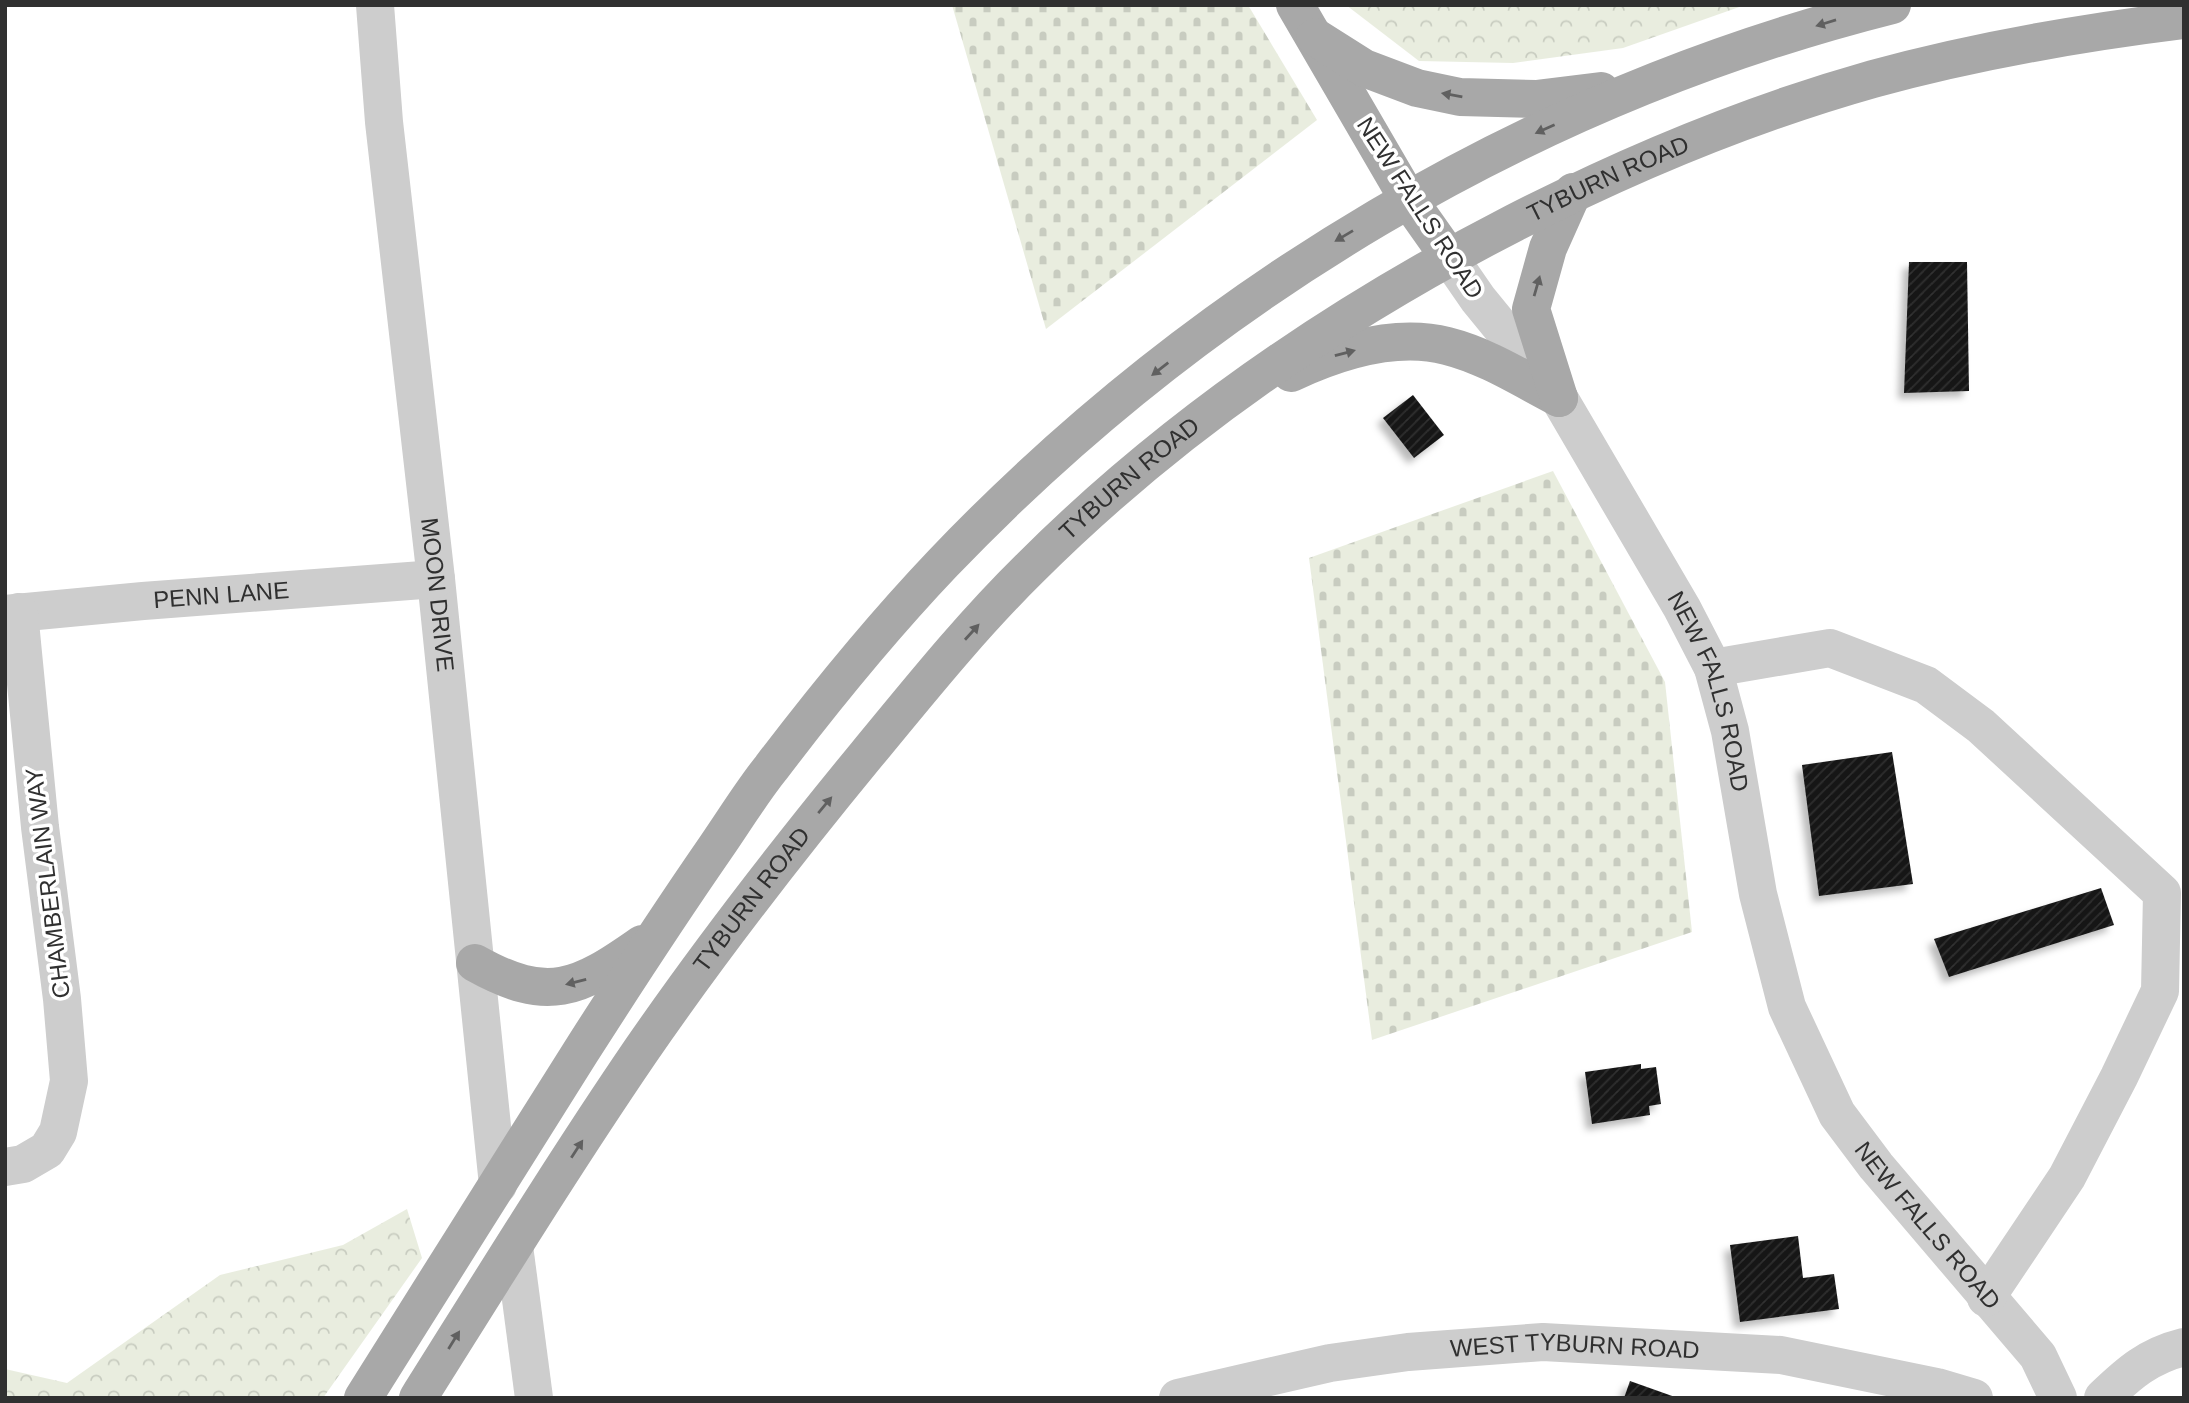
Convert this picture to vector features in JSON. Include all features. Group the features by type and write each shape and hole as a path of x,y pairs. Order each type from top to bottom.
{"main road":[{"name":"NEW FALLS ROAD","path":"1295,5 1408,199 1449,257"},
{"path":"363,1398 655,934 769,771 867,648 943,563 1031,477 1118,401 1253,297 1335,242 1408,199 1533,134 1641,86 1745,48 1892,5"},
{"name":"TYBURN ROAD","path":"418,1398 657,1029 792,846 923,687 1035,563 1118,485 1175,437 1313,338 1449,257 1573,192 1674,148 1742,122 1871,80 1998,49 2184,20"},
{"path":"1315,37 1364,68 1417,88 1460,97 1536,99 1641,86"},
{"path":"1559,398 1531,309 1548,248 1573,192"},
{"path":"1215,408 1323,358 1365,347 1413,341 1447,346 1486,361 1559,398"},
{"path":"475,963 503,979 525,985 552,987 584,981 609,967 655,934"}],"street":[{"name":"MOON DRIVE","path":"375,5 384,122 436,579 498,1185"},
{"name":"NEW FALLS ROAD","path":"1449,257 1478,299 1559,398 1682,608 1713,668 1730,731 1758,894 1787,1007 1837,1114 1876,1166 2038,1356 2058,1398"},
{"name":"PENN LANE","path":"12,613 436,579"},
{"name":"CHAMBERLAIN WAY","path":"5,1167 23,1164 47,1150 58,1132 69,1081 62,999 12,613"},
{"path":"1713,668 1830,648 1926,685 1981,726 2162,893 2160,991 2067,1177 1986,1298"},
{"path":"514,1246 534,1398"},
{"name":"WEST TYBURN ROAD","path":"1178,1398 1330,1363 1408,1352 1543,1342 1781,1355 1937,1387 1973,1398"},
{"path":"2103,1398 2135,1368 2165,1352 2184,1347"}],"green space":[{"path":"952,5 1248,5 1317,120 1046,329"},
{"path":"1346,5 1745,5 1623,48 1513,63 1419,61"},
{"path":"1553,471 1665,682 1692,932 1372,1040 1309,558"},
{"path":"407,1209 422,1258 323,1398 5,1398 5,1369 67,1383 220,1275 343,1245"}],"building":[{"path":"1909,262 1967,262 1969,391 1904,393"},
{"path":"1413,395 1444,435 1414,458 1383,418"},
{"path":"1892,752 1913,884 1819,896 1802,765"},
{"path":"2101,888 2114,925 1949,977 1934,939"},
{"path":"1641,1064 1641,1069 1656,1067 1661,1104 1649,1106 1650,1115 1592,1124 1585,1072"},
{"path":"1798,1236 1803,1278 1834,1274 1839,1309 1740,1322 1730,1245"},
{"path":"1630,1381 1675,1397 1675,1398 1624,1398"}]}
